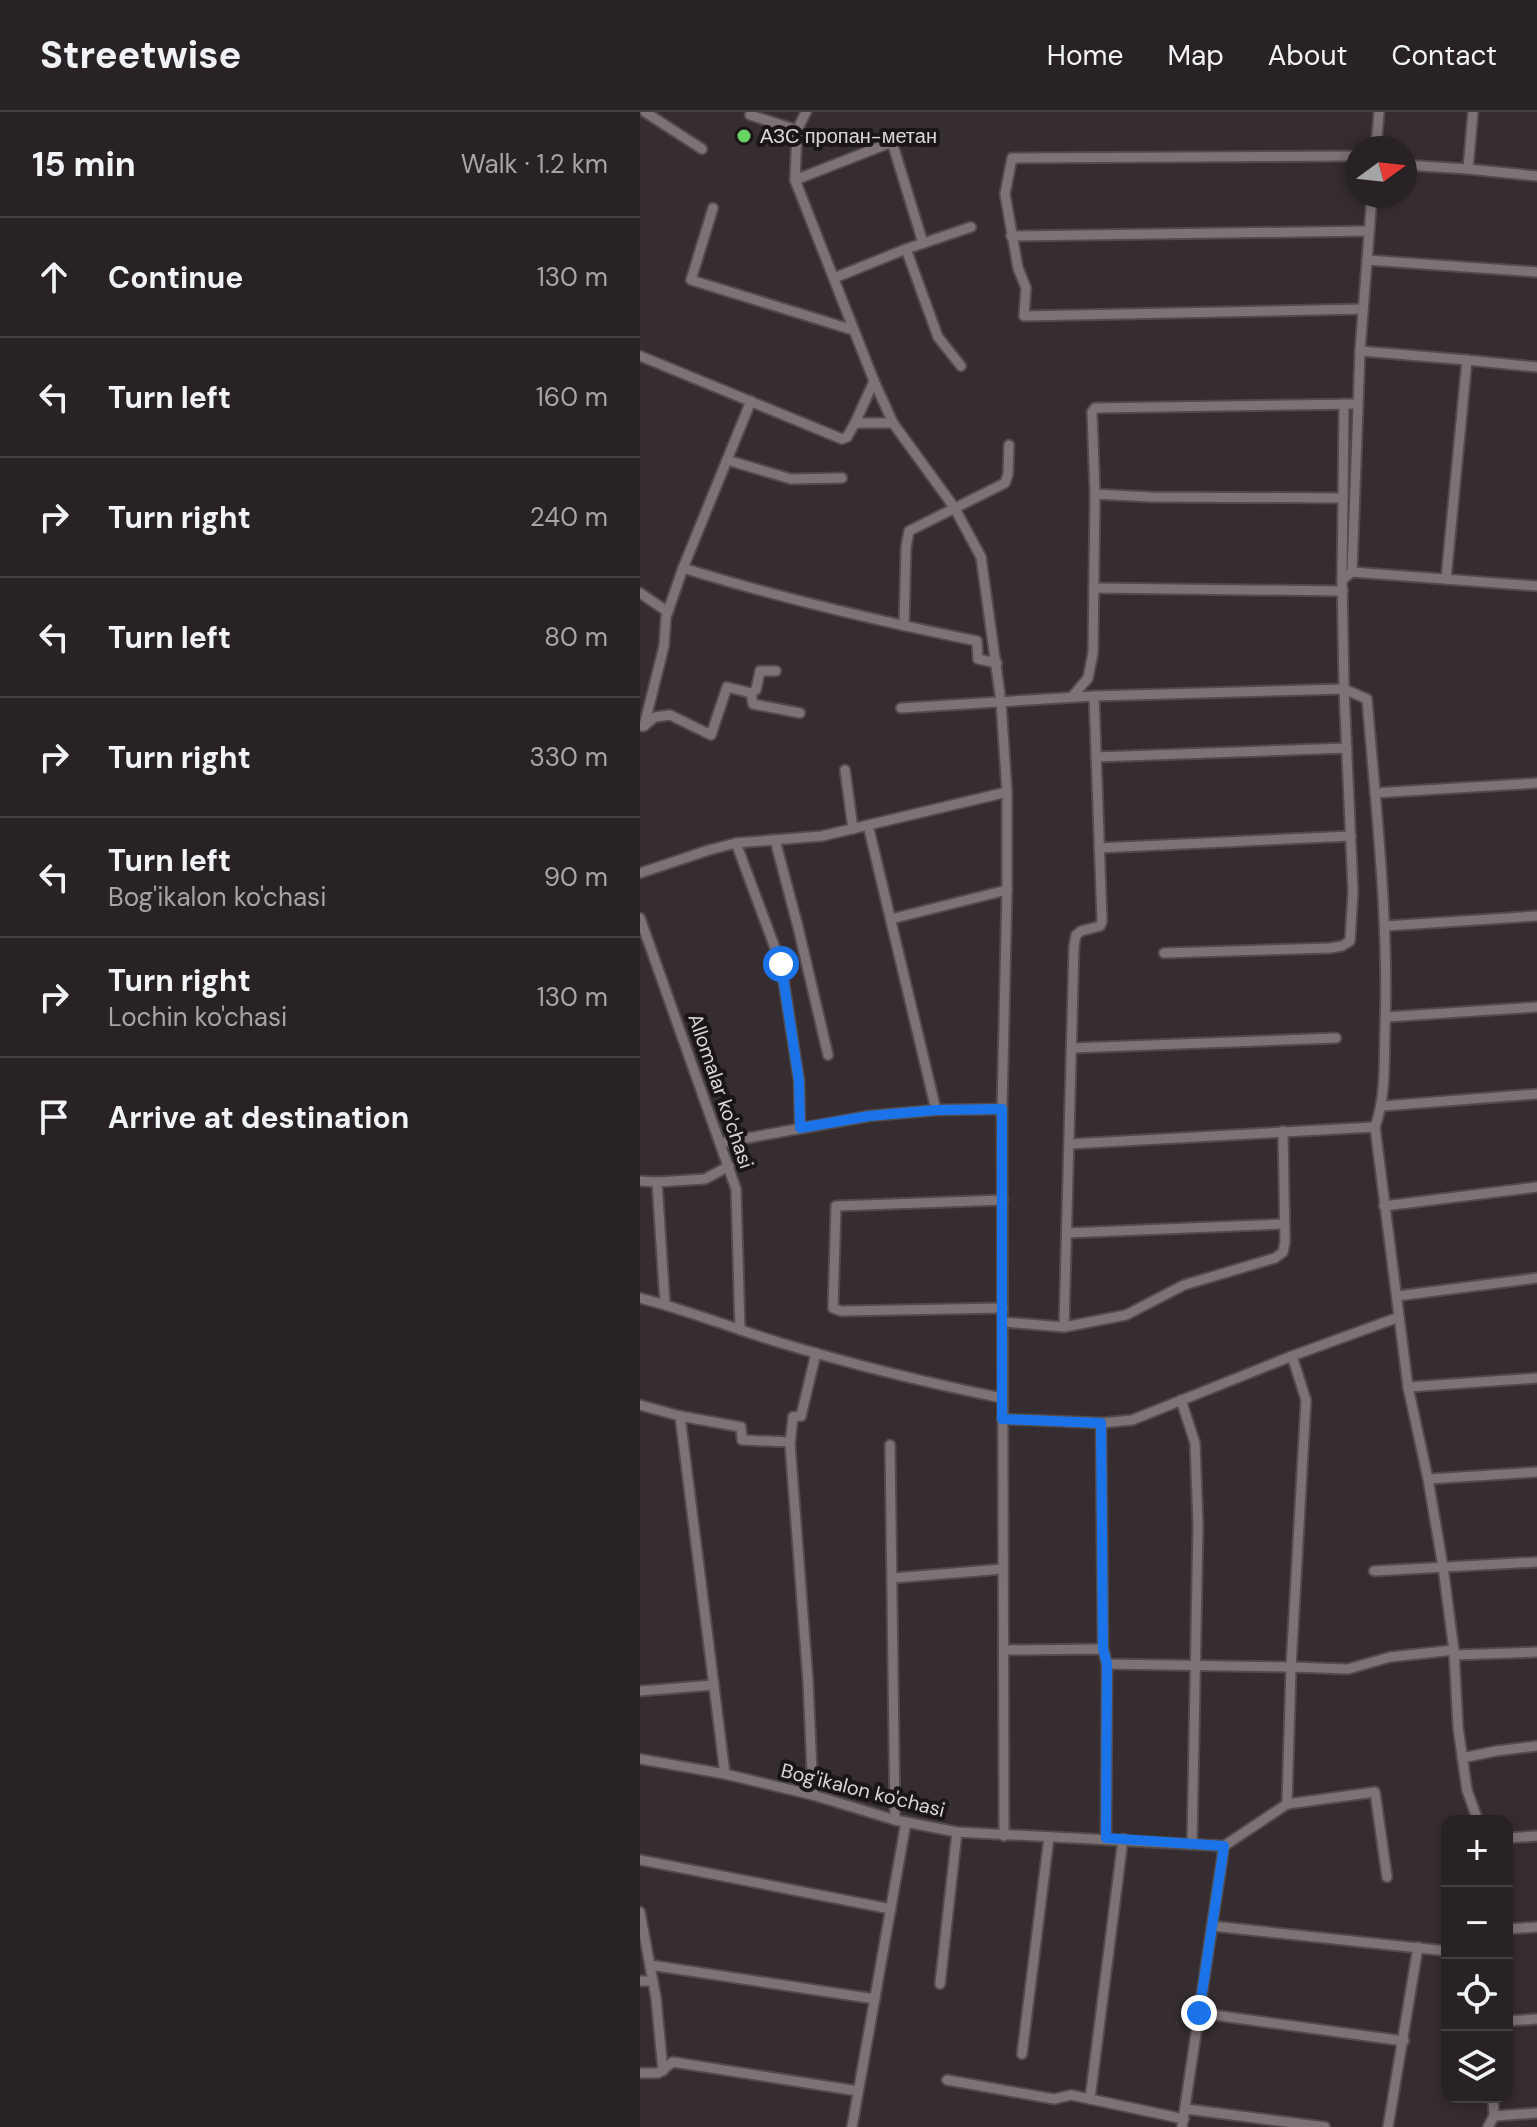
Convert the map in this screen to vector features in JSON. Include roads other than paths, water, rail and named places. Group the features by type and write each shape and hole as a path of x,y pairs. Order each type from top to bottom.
{"street":[{"path":"645,112 702,149"},
{"path":"806,112 797,130 795,180 893,423 954,507 981,557 997,663 1007,792 1002,1109 1004,1836"},
{"path":"1377,136 1379,112"},
{"path":"1468,169 1473,112"},
{"path":"750,115 797,130"},
{"path":"795,180 892,142 923,243"},
{"path":"1345,156 1012,158 1005,194 1018,268 1026,288 1024,316 1363,309"},
{"path":"1417,166 1537,176"},
{"path":"713,208 691,280 853,330"},
{"path":"1342,585 1352,572 1357,404 1371,208"},
{"path":"834,278 971,227"},
{"path":"1011,236 1369,231"},
{"path":"906,249 938,337 961,366"},
{"path":"1367,260 1537,272"},
{"path":"1360,351 1537,367"},
{"path":"640,356 842,439 847,437 855,423 874,381"},
{"path":"1446,579 1467,360"},
{"path":"642,726 664,646 668,612 751,401"},
{"path":"1164,953 1330,948 1350,941 1353,891 1342,585 1344,404"},
{"path":"1072,697 1088,678 1093,653 1095,494 1092,412 1095,408 1357,404"},
{"path":"855,423 893,423"},
{"path":"904,626 909,531 1005,483 1009,445"},
{"path":"727,460 791,479 842,478"},
{"path":"1095,494 1343,498"},
{"path":"683,568 747,588 977,641 978,659 997,663"},
{"path":"1352,572 1537,586"},
{"path":"1094,588 1342,585"},
{"path":"640,593 668,612"},
{"path":"642,726 655,717 670,715 711,735 727,687 751,693 756,690 760,671 776,671"},
{"path":"901,708 1094,696 1344,689 1367,699 1385,926 1383,1106 1375,1127 1408,1387 1443,1567 1462,1758 1467,1790 1476,1815"},
{"path":"751,693 753,704 800,713"},
{"path":"1064,1327 1074,946 1076,935 1100,926 1102,921 1094,696"},
{"path":"1096,757 1347,748"},
{"path":"845,770 853,829"},
{"path":"1375,793 1537,783"},
{"path":"640,873 736,843 822,836 1007,792"},
{"path":"868,825 936,1110"},
{"path":"1099,848 1351,836"},
{"path":"775,840 828,1055"},
{"path":"736,843 781,964 799,1081 800,1128"},
{"path":"891,919 1007,890"},
{"path":"1385,926 1537,916"},
{"name":"Allomalar ko'chasi","path":"640,918 736,1189 740,1330"},
{"path":"1386,1017 1537,1007"},
{"path":"1072,1048 1336,1038"},
{"path":"1383,1106 1537,1094"},
{"path":"720,1143 869,1116 936,1110 1002,1109"},
{"path":"1070,1144 1375,1127"},
{"path":"1004,1322 1064,1327 1126,1315 1184,1285 1275,1258 1283,1252 1283,1131"},
{"path":"640,1181 705,1179 729,1166"},
{"path":"657,1182 665,1304"},
{"path":"1384,1206 1537,1187"},
{"path":"1003,1200 836,1206 833,1308 841,1311 1003,1308"},
{"path":"1067,1233 1284,1224"},
{"path":"1397,1296 1537,1278"},
{"path":"640,1298 816,1353 1002,1398"},
{"path":"1002,1419 1101,1423 1132,1420 1399,1317"},
{"path":"813,1795 808,1681 790,1442 793,1417 801,1416 816,1353"},
{"path":"1287,1804 1291,1667 1306,1400 1292,1356"},
{"path":"1408,1387 1537,1378"},
{"path":"1181,1400 1195,1443 1198,1525 1192,1844"},
{"path":"640,1405 741,1427 742,1440 790,1442"},
{"path":"680,1416 725,1774"},
{"path":"1101,1423 1103,1649 1107,1664 1106,1838"},
{"path":"890,1445 895,1820"},
{"path":"1428,1479 1537,1472"},
{"path":"1374,1571 1537,1562"},
{"path":"893,1578 1003,1569"},
{"path":"1004,1650 1103,1649"},
{"path":"1107,1664 1348,1669 1390,1657 1454,1650 1454,1655"},
{"path":"1454,1655 1537,1652"},
{"path":"640,1691 714,1685"},
{"path":"1462,1758 1537,1746"},
{"name":"Bog'ikalon ko'chasi","path":"640,1759 725,1774 813,1795 895,1820 957,1832 1224,1846"},
{"path":"1184,2118 1224,1846 1287,1804 1375,1792 1387,1877"},
{"path":"852,2127 906,1822"},
{"path":"940,1984 957,1832"},
{"path":"1513,1838 1537,1836"},
{"path":"1022,2054 1049,1837"},
{"path":"1090,2099 1123,1839"},
{"path":"640,1860 891,1909"},
{"path":"640,1914 656,1998 663,2071"},
{"path":"1212,1926 1441,1950"},
{"path":"1513,1929 1537,1927"},
{"path":"1388,2127 1418,1947"},
{"path":"650,1965 875,1999"},
{"path":"640,1981 652,1981"},
{"path":"1199,2013 1404,2041"},
{"path":"1513,2021 1537,2019"},
{"path":"640,2073 658,2073 673,2062 858,2091"},
{"path":"947,2080 1054,2099 1071,2095 1184,2118 1325,2127"},
{"path":"1488,2127 1494,2116 1493,2103"},
{"path":"1494,2116 1537,2113"}],"place":[{"name":"АЗС пропан-метан","path":"744,136"}]}
